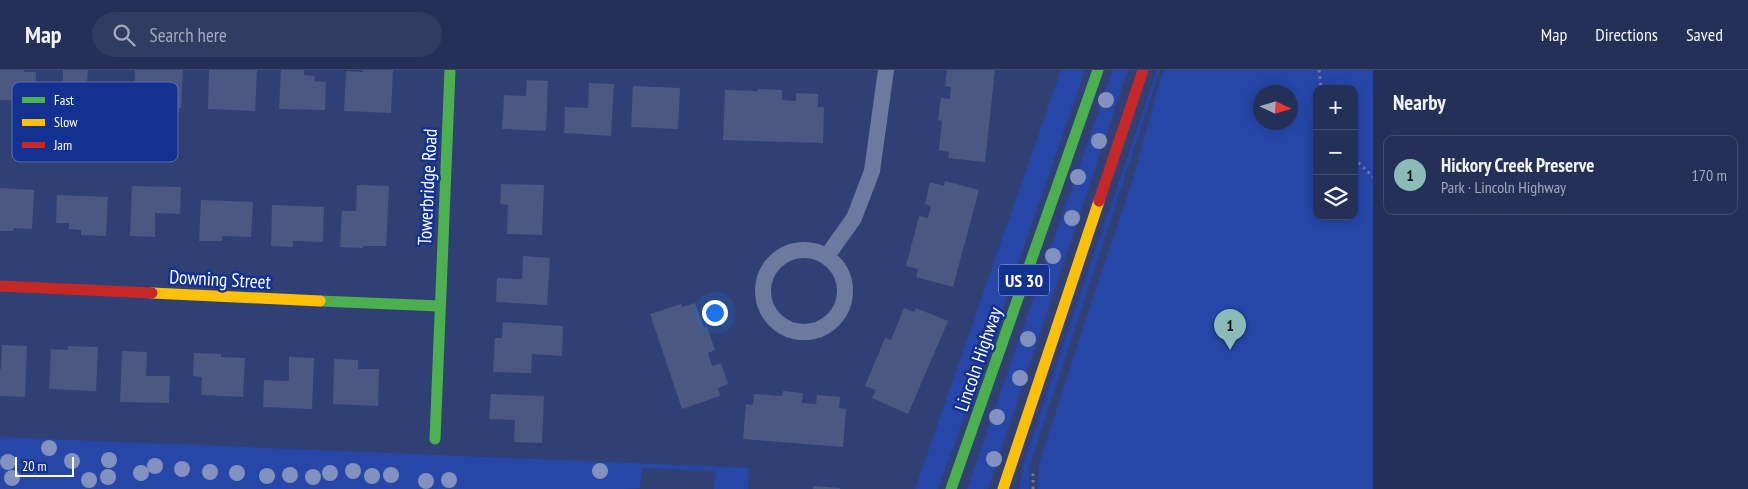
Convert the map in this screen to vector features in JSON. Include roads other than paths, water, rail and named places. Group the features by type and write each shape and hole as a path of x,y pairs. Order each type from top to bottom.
{"main road":[{"name":"Towerbridge Road","path":"435,439 450,70"},
{"name":"Lincoln Highway","path":"951,489 1098,70"},
{"name":"US 30","path":"1003,489 1143,70"},
{"name":"Downing Street","path":"0,286 439,306"}],"street":[{"path":"827,256 854,218 872,171 886,70"},
{"path":"808,249 821,252 827,256 833,260 841,271 845,284 845,298 840,312 826,326 807,332 794,331 781,325 771,316 765,304 763,291 765,277 771,265 781,256 794,250 808,249"}],"place":[{"name":"Hickory Creek Preserve","path":"1230,350"}]}
